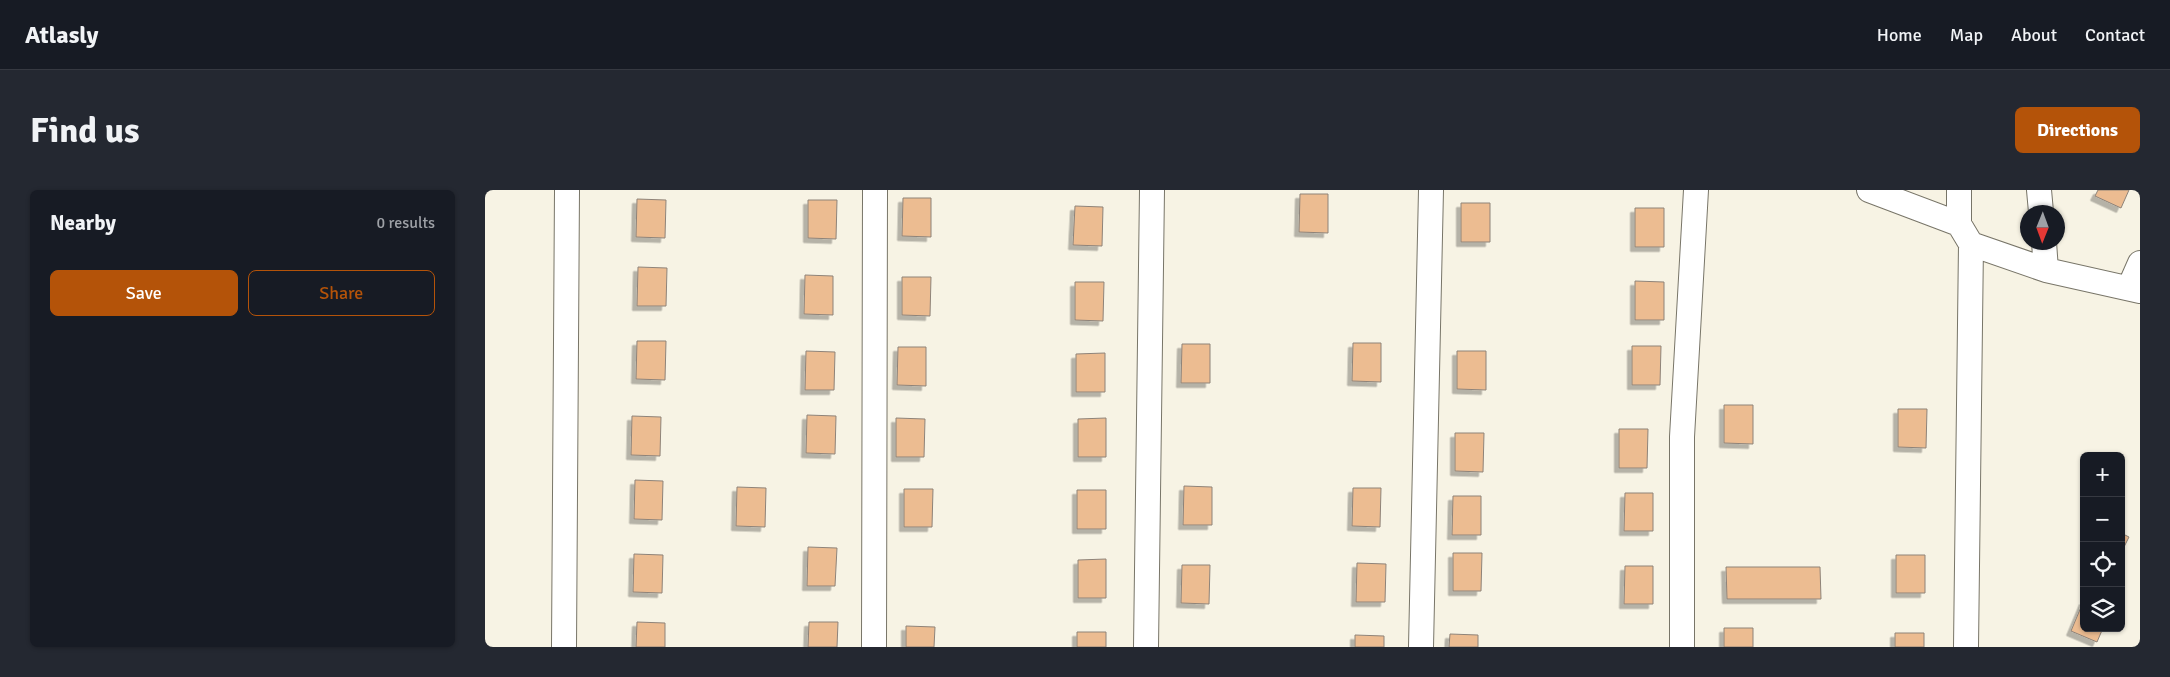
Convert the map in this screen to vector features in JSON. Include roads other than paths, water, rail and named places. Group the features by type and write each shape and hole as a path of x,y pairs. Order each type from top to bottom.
{"street":[{"path":"564,647 567,190"},
{"path":"874,647 875,190"},
{"path":"1146,647 1152,190"},
{"path":"1421,647 1431,190"},
{"path":"1683,647 1682,437 1696,190"},
{"path":"1869,190 1959,224"},
{"path":"1959,190 1959,224 1971,244 1966,647"},
{"path":"2039,190 2040,205"},
{"path":"1971,244 2046,270 2135,289 2140,263"},
{"path":"2045,250 2046,270"}]}
